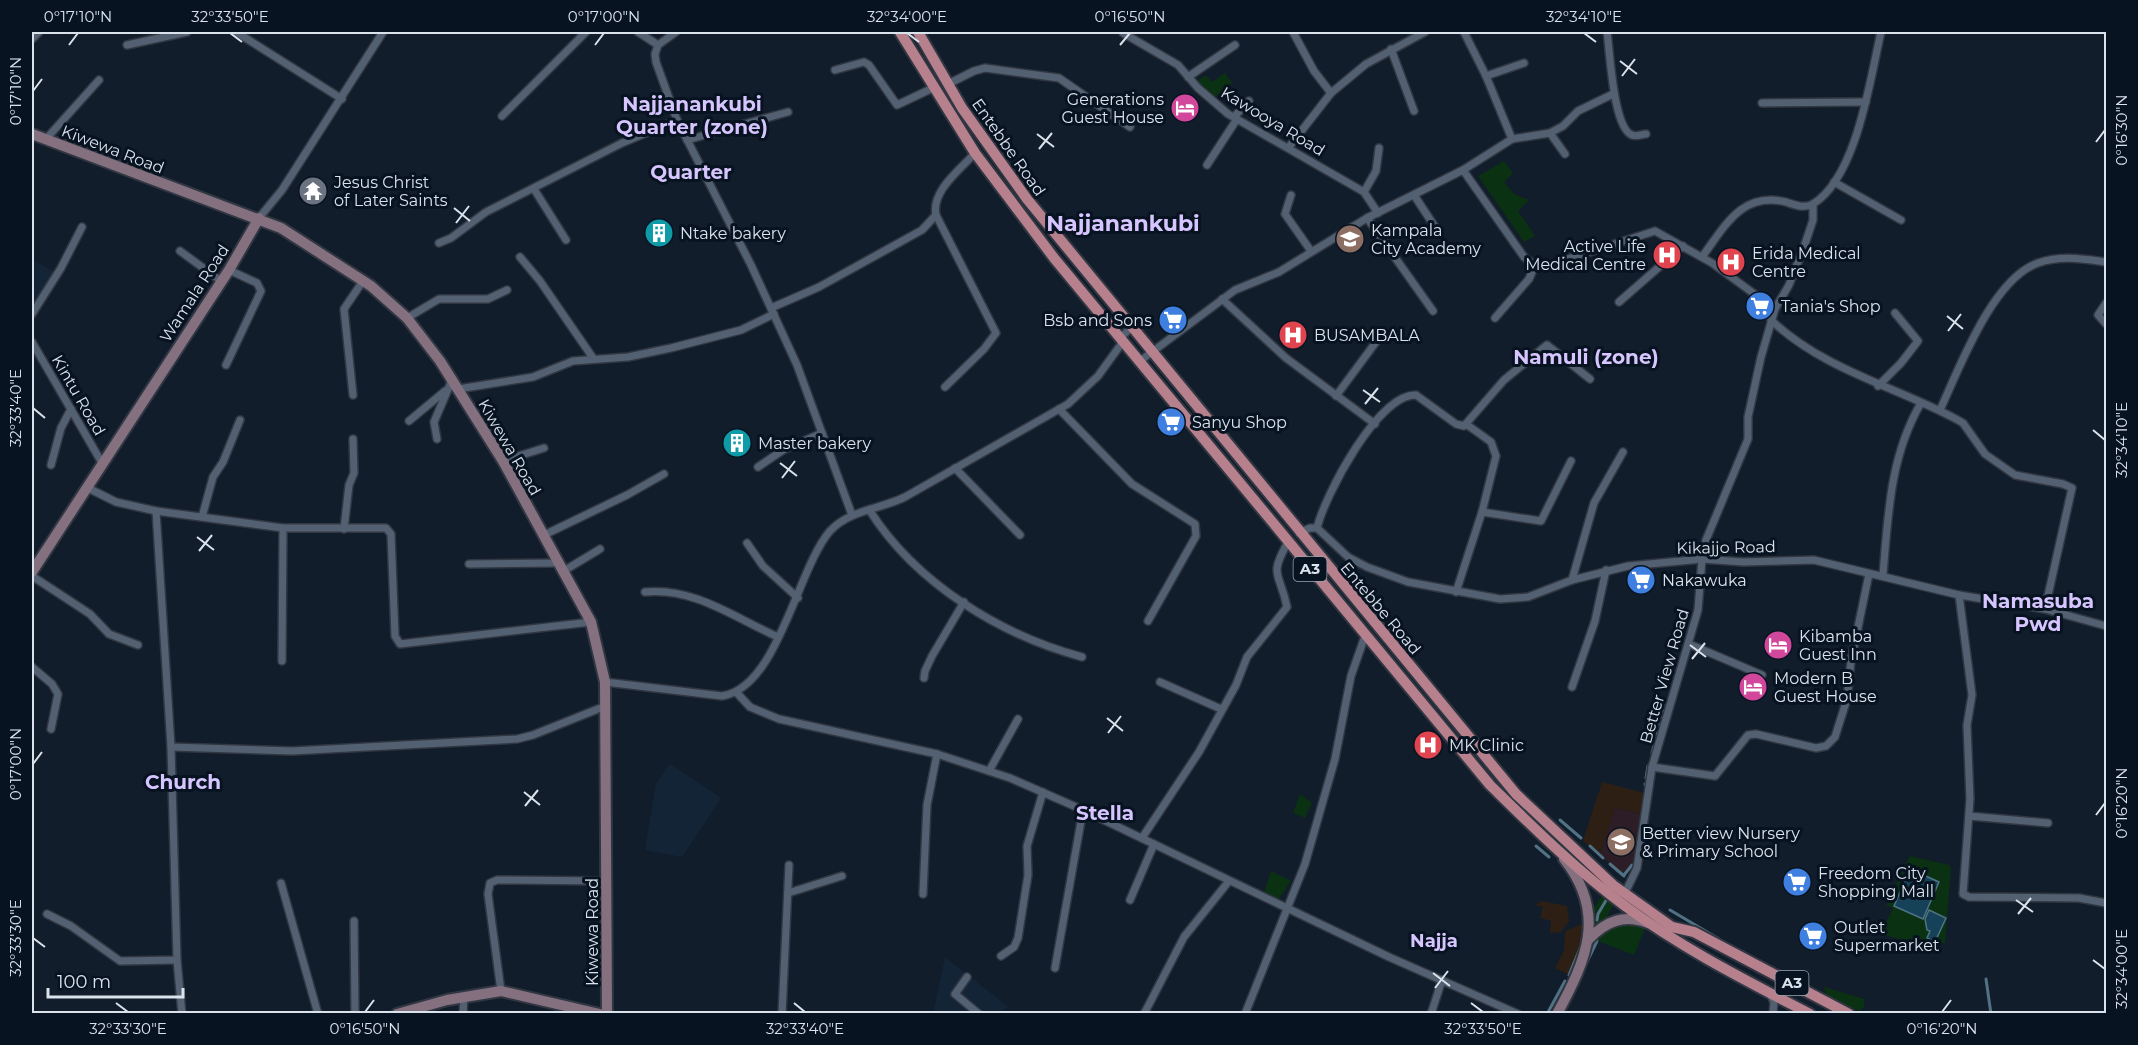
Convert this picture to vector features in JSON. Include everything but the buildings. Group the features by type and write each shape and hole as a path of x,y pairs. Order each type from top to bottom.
{"main road":[{"name":"Entebbe Road","path":"900,32 975,153 1120,338 1490,784 1556,850 1607,893 1684,946 1810,1014"},
{"name":"Entebbe Road","path":"918,32 992,153 1064,247 1516,794 1594,868 1672,927 1694,932 1849,1014"}],"street":[{"path":"32,39 39,32"},
{"path":"127,45 187,32"},
{"path":"236,32 342,99"},
{"name":"Wamala Road","path":"32,574 35,560 229,270 259,218 282,190 342,99 383,32"},
{"path":"502,116 586,32"},
{"path":"638,32 658,45"},
{"path":"676,32 658,45 656,62 677,120 797,365 852,515"},
{"name":"Kawooya Road","path":"1124,32 1141,46 1165,55 1216,105 1235,118 1364,192 1378,213"},
{"path":"1293,32 1314,71 1331,93"},
{"path":"1289,147 1331,93 1366,64 1425,32"},
{"path":"1464,32 1486,76 1512,139"},
{"path":"1607,32 1613,94 1630,134 1635,136 1646,134"},
{"path":"1702,257 1731,217 1751,202 1775,200 1804,207 1813,204 1834,182 1856,136 1881,32"},
{"path":"1188,77 1235,45"},
{"path":"1391,49 1414,111"},
{"path":"835,70 864,62 869,65 897,105 933,88"},
{"path":"1486,76 1524,63"},
{"path":"948,84 985,68 1059,78 1130,127"},
{"path":"46,139 99,80"},
{"path":"1140,361 1235,290 1278,272 1367,218 1463,170 1512,139 1550,133 1563,126 1578,111 1613,94"},
{"path":"1207,165 1235,118 1249,101"},
{"path":"1762,104 1866,102"},
{"path":"687,140 788,112"},
{"path":"439,243 451,238 486,212 622,143 677,120"},
{"path":"1550,133 1565,154"},
{"name":"Kiwewa Road","path":"32,134 281,228 363,281 407,318 453,386 502,461 591,622 605,682 603,707 607,1014"},
{"path":"1364,192 1376,171 1378,148"},
{"path":"945,387 984,349 996,333 936,215 936,196 975,153"},
{"path":"1463,170 1524,257 1536,265 1549,265 1648,232 1659,232 1702,257 1775,309"},
{"path":"1834,182 1901,220"},
{"path":"534,189 566,240"},
{"path":"1291,195 1285,214 1311,251"},
{"path":"1414,195 1435,227"},
{"name":"Better View Road","path":"1625,893 1635,876 1652,767 1698,610 1702,559 1710,525 1748,439 1748,417 1771,320 1804,247 1813,220 1813,204"},
{"path":"409,421 453,386 533,377 566,363 593,358 628,357 741,330 922,230 936,215"},
{"path":"1367,218 1433,310"},
{"path":"32,314 61,268 82,227"},
{"path":"1619,302 1683,246"},
{"path":"180,251 221,281"},
{"path":"520,257 547,290 593,358"},
{"path":"1940,410 1974,334 2018,275 2037,263 2056,258 2106,262"},
{"path":"1495,318 1529,279 1536,265"},
{"path":"226,364 261,291 257,283 229,270"},
{"path":"353,394 344,309 363,281"},
{"path":"407,318 442,298 489,299 507,290"},
{"path":"1222,299 1286,358 1374,424"},
{"path":"2106,303 2098,315 2106,324"},
{"path":"1878,386 1901,363 1918,341 1895,312"},
{"path":"1771,320 1804,347 1878,386 1940,410 1963,423 1984,454 2015,475 2072,488 2045,609"},
{"path":"605,682 722,696 737,693 753,678 778,637 823,542 835,526 852,515 870,511 905,496 1059,409 1098,376 1122,344 1120,338 1132,327"},
{"name":"Kintu Road","path":"32,342 102,463"},
{"path":"1336,396 1376,342"},
{"path":"1299,533 1310,528 1317,528 1327,498 1359,443 1374,424 1402,397 1416,395 1458,426 1466,424 1504,380 1544,346 1553,348 1590,379"},
{"path":"437,439 434,422 453,386"},
{"path":"1883,575 1899,450 1908,426 1921,404"},
{"path":"51,465 59,435 71,409"},
{"path":"1059,409 1132,484 1195,524 1196,536 1148,621"},
{"path":"202,517 213,477 226,456 240,420"},
{"path":"1456,592 1482,512 1496,452 1491,442 1466,424"},
{"path":"758,467 783,450 822,433"},
{"path":"344,529 349,485 354,473 353,439"},
{"path":"502,461 544,448"},
{"path":"1572,580 1588,529 1589,515 1623,453"},
{"path":"1482,512 1541,521 1570,461"},
{"path":"955,468 1020,535"},
{"path":"544,535 627,495 664,474"},
{"path":"86,487 116,502 156,511 283,528 383,527 391,534 395,636 400,644 591,622"},
{"path":"156,511 171,747 177,960 182,1014"},
{"path":"870,511 888,538 903,554 963,602 1004,626 1055,650 1082,657"},
{"path":"282,661 283,528"},
{"name":"Kikajjo Road","path":"1317,528 1348,556 1366,567 1408,582 1500,599 1522,598 1606,570 1702,559 1743,562 1814,560 1959,595 2045,609 2106,626"},
{"path":"1142,838 1199,752 1247,657 1287,607 1275,570 1277,561 1288,542"},
{"path":"747,543 763,566 798,598"},
{"path":"469,564 560,567 600,549"},
{"path":"1572,687 1595,621 1606,570"},
{"path":"32,574 90,614 109,634 138,645"},
{"path":"1652,767 1714,776 1742,740 1752,734 1816,748 1831,742 1838,731 1847,699 1851,660 1869,574"},
{"path":"645,592 662,591 697,597 778,637"},
{"path":"1959,595 1971,686 1967,726 1969,816 1962,890 1966,896 2079,898 2106,903"},
{"path":"924,678 932,656 963,602"},
{"path":"1245,1014 1305,864 1335,759 1351,676 1365,636"},
{"path":"1689,644 1762,675"},
{"path":"32,667 52,684 58,693 51,729"},
{"path":"1160,682 1221,709"},
{"path":"737,693 750,707 779,720 937,754 1043,792 1287,909 1518,1014"},
{"path":"171,747 292,751 517,739 533,735 603,707"},
{"path":"988,771 1018,719"},
{"path":"923,894 927,805 937,754"},
{"path":"1001,956 1014,947 1018,938 1028,875 1027,846 1043,792"},
{"path":"1055,968 1083,810"},
{"path":"1969,816 2048,823"},
{"path":"1130,900 1154,844"},
{"path":"1556,850 1582,885 1590,914 1590,939"},
{"path":"782,1014 789,865"},
{"path":"788,893 842,876"},
{"path":"501,991 488,894 490,883 497,880 607,881"},
{"path":"1144,1014 1184,937 1229,881"},
{"path":"281,884 318,1014"},
{"path":"47,914 71,926 120,961 177,960"},
{"path":"1557,1014 1590,939 1607,923 1637,919 1653,925"},
{"path":"354,921 355,1014"},
{"path":"968,977 955,994 979,1014"},
{"path":"1431,1014 1442,980"},
{"path":"401,1013 464,996 501,991 600,1014"},
{"path":"1769,992 1774,1002 1773,1014"},
{"path":"463,1014 464,996"}],"shaded area":[{"path":"32,259 56,273 32,307"},
{"path":"670,764 721,798 682,857 645,850 656,784"},
{"path":"1602,782 1648,794 1644,815 1615,808 1600,855 1583,841"},
{"name":"Better view Nursery & Primary School","path":"1615,808 1644,815 1632,866 1623,875 1600,855"},
{"path":"1910,869 1939,882 1923,919 1894,906"},
{"path":"1542,901 1567,906 1569,921 1561,932 1550,933 1551,921 1540,918 1543,907 1535,905"},
{"path":"1929,910 1946,918 1935,942 1927,938 1930,931 1927,930 1925,919"},
{"path":"1584,923 1582,942 1568,974 1555,968 1564,951 1565,931"},
{"path":"945,957 1008,1007 999,1013 933,1014"}],"green space":[{"path":"1225,73 1232,83 1214,98 1197,81 1206,75 1212,82"},
{"path":"1504,161 1513,173 1504,182 1514,194 1529,200 1518,211 1535,236 1524,242 1478,176"},
{"path":"1300,794 1312,803 1305,818 1293,813"},
{"path":"1910,856 1949,865 1951,868 1945,943 1922,945 1881,934 1893,908 1886,905"},
{"path":"1271,871 1291,881 1278,900 1264,893"},
{"path":"1603,894 1614,903 1605,921 1594,925 1593,909"},
{"path":"1629,923 1646,926 1634,955 1593,939 1610,926"},
{"path":"1824,987 1864,999 1864,1007 1859,1011 1826,996"}],"waterway":[{"path":"1652,753 1665,706"},
{"path":"1646,778 1648,766"},
{"path":"1645,784 1647,794"},
{"path":"1560,820 1581,838"},
{"path":"1536,846 1549,857"},
{"path":"1590,846 1603,858"},
{"path":"1610,864 1624,876"},
{"path":"1624,875 1632,865"},
{"path":"1597,920 1608,897"},
{"path":"1670,910 1719,939"},
{"path":"1586,964 1597,941"},
{"path":"1569,975 1581,946"},
{"path":"1986,979 1991,1014"},
{"path":"1547,1014 1565,981"}],"place":[{"name":"Generations Guest House","path":"1185,108"},
{"name":"Jesus Christ of Later Saints","path":"313,191"},
{"name":"Ntake bakery","path":"659,233"},
{"name":"Kampala City Academy","path":"1350,239"},
{"name":"Active Life Medical Centre","path":"1667,255"},
{"name":"Erida Medical Centre","path":"1731,262"},
{"name":"Tania's Shop","path":"1760,306"},
{"name":"Bsb and Sons","path":"1173,320"},
{"name":"BUSAMBALA","path":"1293,335"},
{"name":"Sanyu Shop","path":"1171,422"},
{"name":"Master bakery","path":"737,443"},
{"name":"Nakawuka","path":"1641,580"},
{"name":"Kibamba Guest Inn","path":"1778,645"},
{"name":"Modern B Guest House","path":"1753,687"},
{"name":"MK Clinic","path":"1428,745"},
{"name":"Better view Nursery & Primary School","path":"1621,842"},
{"name":"Freedom City Shopping Mall","path":"1797,882"},
{"name":"Outlet Supermarket","path":"1813,936"}],"district":[{"name":"Najjanankubi Quarter (zone)","path":"692,116"},
{"name":"Quarter","path":"691,172"},
{"name":"Najjanankubi","path":"1123,223"},
{"name":"Namuli (zone)","path":"1586,357"},
{"name":"Namasuba Pwd","path":"2038,612"},
{"name":"Church","path":"183,782"},
{"name":"Stella","path":"1105,813"},
{"name":"Najja","path":"1434,941"}]}
